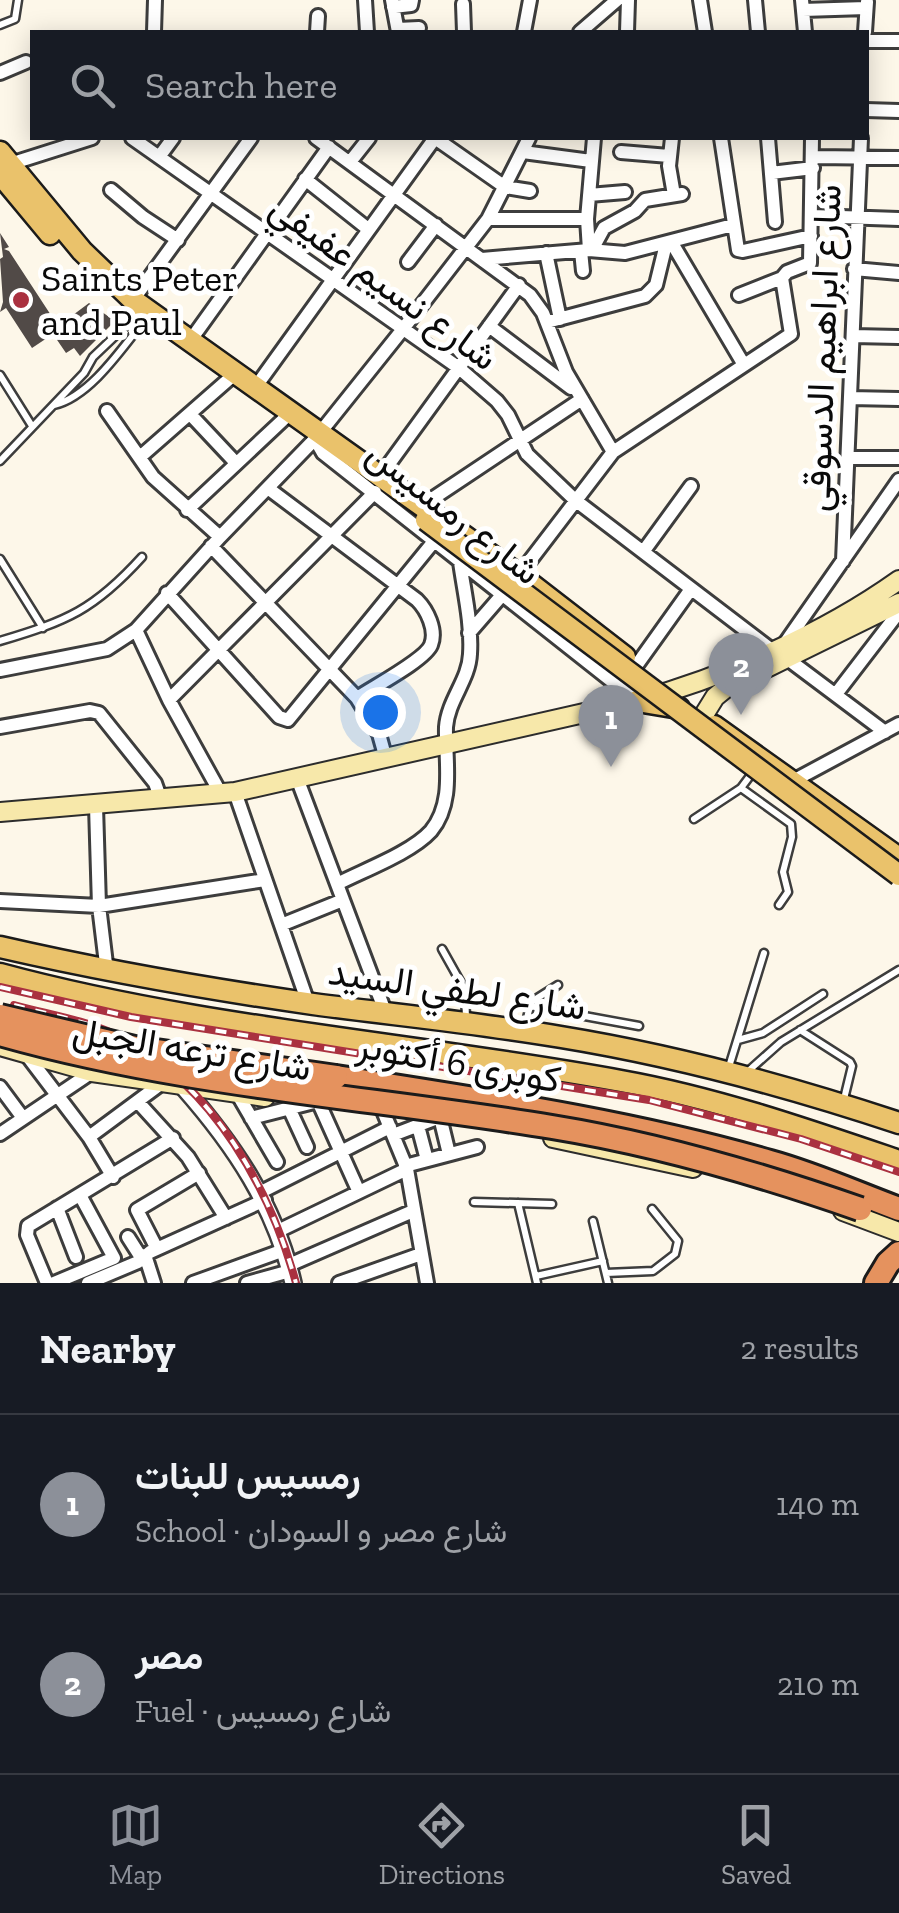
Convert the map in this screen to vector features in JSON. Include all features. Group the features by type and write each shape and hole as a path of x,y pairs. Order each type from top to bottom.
{"highway":[{"name":"كوبرى 6 أكتوبر","path":"0,1016 135,1048 336,1076 643,1130 776,1164 899,1209"},
{"name":"كوبرى 6 أكتوبر","path":"7,1048 556,1128 776,1180 899,1224"},
{"path":"876,1283 899,1253"}],"main road":[{"name":"شارع رمسيس","path":"3,171 137,313 256,386 428,522 519,574 670,692"},
{"name":"شارع رمسيس","path":"137,313 190,341 285,418 318,436"},
{"path":"318,436 899,875"},
{"path":"702,718 726,688 899,582"},
{"path":"0,812 228,793 449,745 670,692 899,603"},
{"name":"شارع رمسيس","path":"637,701 670,706 702,718 899,858"},
{"name":"شارع لطفي السيد","path":"0,947 107,972 523,1032 736,1073 899,1123"},
{"path":"0,974 114,1002 627,1082 750,1114 899,1161"},
{"name":"شارع ترعه الجبل","path":"7,1048 92,1072 183,1087 381,1106 544,1136 720,1174 811,1200 899,1232"}],"street":[{"path":"154,30 156,0"},
{"path":"364,0 367,30"},
{"path":"398,30 393,4 410,5 412,0"},
{"path":"524,30 530,0"},
{"path":"582,30 618,0"},
{"path":"627,30 628,0"},
{"path":"700,0 705,30"},
{"path":"755,0 758,30"},
{"path":"463,4 464,30"},
{"path":"805,30 803,5 866,4 866,30"},
{"path":"317,30 318,16"},
{"path":"405,30 419,28"},
{"path":"869,40 899,41"},
{"path":"0,74 26,62"},
{"path":"869,110 899,111"},
{"path":"3,171 87,140"},
{"name":"شارع نسيم عفيفي","path":"135,140 459,368 496,401 541,469 575,500 691,589 782,651 885,732"},
{"path":"158,157 171,140"},
{"path":"137,313 178,240 250,140"},
{"path":"319,140 518,286 553,320"},
{"path":"350,162 367,140"},
{"path":"256,386 434,140"},
{"path":"438,140 505,187 530,192"},
{"path":"0,670 107,649 136,630 215,541 318,436 488,219 528,140"},
{"path":"583,271 594,140"},
{"path":"587,250 604,228 636,211 645,200 678,194 677,174 669,156 672,140"},
{"path":"721,140 737,248 743,252 811,236"},
{"path":"768,140 776,222"},
{"path":"739,295 810,262 812,140"},
{"name":"شارع ابراهيم الدسوقي","path":"843,561 861,140"},
{"path":"190,341 329,146"},
{"path":"523,152 591,162"},
{"path":"621,152 669,156"},
{"path":"771,174 814,162 860,156 899,158"},
{"path":"305,179 368,230"},
{"path":"111,190 178,240"},
{"path":"589,194 625,192"},
{"path":"812,216 899,219"},
{"path":"488,219 586,219"},
{"path":"408,262 436,225"},
{"path":"482,259 587,250 625,253 733,226"},
{"path":"553,320 646,296 656,285 669,243"},
{"path":"669,243 744,365"},
{"path":"546,253 553,320 579,396 613,452"},
{"path":"854,270 899,273"},
{"path":"519,574 613,452 790,334 782,278"},
{"path":"169,700 332,536 378,484 518,286"},
{"path":"489,326 579,396"},
{"path":"853,336 899,337"},
{"path":"140,458 233,375"},
{"path":"167,594 279,717 293,718 398,587 428,522 520,440 579,396"},
{"path":"850,398 899,399"},
{"path":"107,411 153,477 357,698 374,725 386,759"},
{"path":"190,414 236,463"},
{"path":"186,510 285,418"},
{"path":"848,458 899,458"},
{"path":"782,651 899,480"},
{"name":"شارع رمسيس","path":"378,484 428,522 460,562 637,701"},
{"path":"643,552 691,486"},
{"path":"269,489 417,600 428,614 431,644 420,656 357,698"},
{"path":"337,884 429,834 440,818 449,745 446,726 469,666 460,562"},
{"path":"636,666 691,589"},
{"path":"469,633 502,595"},
{"path":"836,694 899,612"},
{"path":"136,630 169,700 228,793 265,880 308,1003"},
{"path":"0,727 95,711 104,716 155,783 160,800"},
{"path":"794,781 899,724"},
{"path":"298,778 386,1014"},
{"path":"96,806 99,906 107,972"},
{"path":"0,901 99,906 265,880"},
{"path":"281,925 343,900"},
{"path":"7,1048 59,1094 113,1177"},
{"path":"0,1134 92,1072"},
{"path":"89,1137 162,1083"},
{"path":"183,1087 239,1155 278,1231 289,1267"},
{"path":"1,1088 23,1118"},
{"path":"238,1094 277,1162"},
{"path":"251,1118 318,1101 358,1190"},
{"path":"138,1102 173,1138 226,1218"},
{"path":"0,1114 13,1105"},
{"path":"381,1106 406,1168 427,1283"},
{"path":"289,1108 307,1147"},
{"path":"88,1283 226,1218 340,1152 392,1131 440,1117 449,1154"},
{"path":"418,1126 426,1160"},
{"path":"80,1195 114,1258 51,1283 26,1230 32,1222 173,1138"},
{"path":"278,1231 406,1168 477,1147"},
{"path":"154,1283 137,1210 199,1173"},
{"path":"56,1208 76,1257"},
{"path":"247,1283 413,1211"},
{"path":"128,1237 148,1254"},
{"path":"338,1283 421,1254"},
{"path":"202,1282 289,1267"}],"lane":[{"path":"0,25 15,19 18,0"},
{"path":"0,461 137,313"},
{"path":"54,405 99,376 137,313"},
{"path":"88,366 90,373 99,376"},
{"path":"0,375 32,426"},
{"path":"0,641 43,628 98,602 142,557"},
{"path":"0,559 43,628"},
{"path":"694,819 741,788 762,759"},
{"path":"741,788 791,824 792,837 783,872 788,892 779,906"},
{"path":"442,949 465,990 465,1024"},
{"path":"736,1073 737,1040 764,953"},
{"path":"736,1073 899,970"},
{"path":"523,1032 536,996 558,985"},
{"path":"737,1040 763,1034 824,994"},
{"path":"530,1006 639,1026"},
{"path":"800,1030 850,1062 843,1105"},
{"path":"474,1202 552,1204"},
{"path":"518,1203 536,1280 603,1262"},
{"path":"606,1272 653,1270 675,1254 678,1241 652,1210"},
{"path":"593,1221 608,1283"}],"building":[{"path":"0,233 9,247 4,249 60,329 64,327 61,324 89,303 115,321 80,356 74,348 66,353 53,334 32,348 6,308 0,312"}],"railway":[{"path":"0,987 131,1017 649,1100 801,1139 899,1172"},
{"path":"14,1005 112,1033 156,1060 185,1084 211,1113 254,1177 285,1247 296,1283"}],"place":[{"name":"Saints Peter and Paul","path":"21,300"},
{"name":"مصر","path":"741,715"},
{"name":"رمسيس للبنات","path":"611,767"}]}
